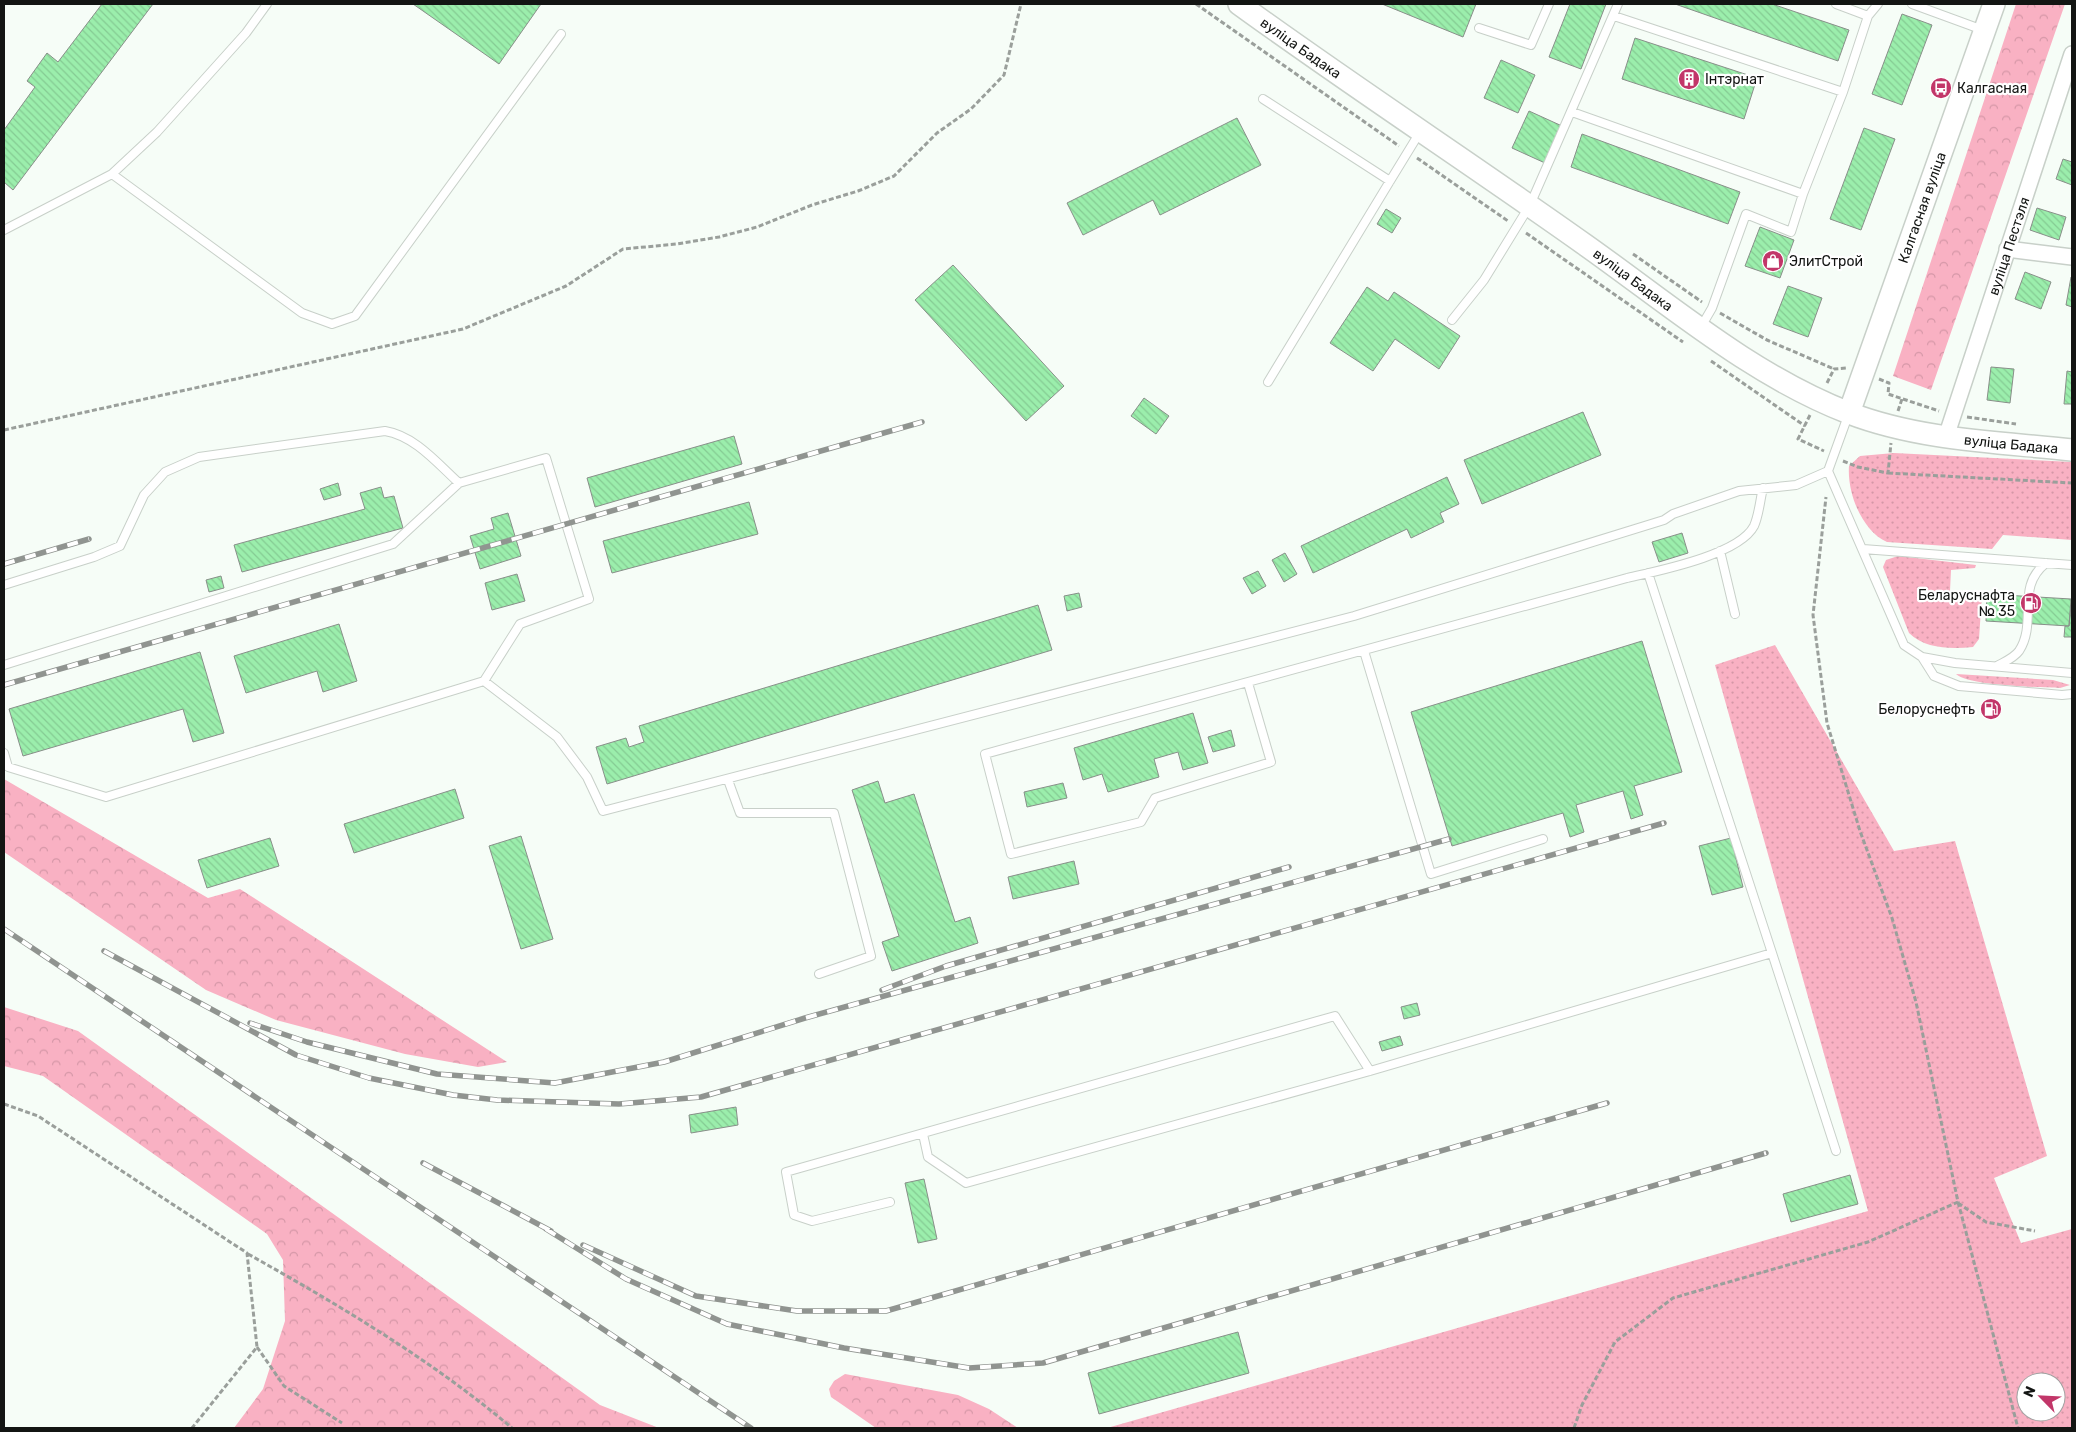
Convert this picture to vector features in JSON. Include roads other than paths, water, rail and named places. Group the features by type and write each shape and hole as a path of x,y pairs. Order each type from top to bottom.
{"main road":[{"name":"вуліца Бадака","path":"1239,4 1530,205 1746,360 1849,413 1893,426 1946,437 2072,450"},
{"name":"Калгасная вуліца","path":"1849,413 1994,4"}],"street":[{"name":"вуліца Пестэля","path":"1946,437 2072,54"},
{"path":"2007,249 2072,258"}],"lane":[{"path":"4,230 112,174 163,125 246,33 267,4"},
{"path":"1479,28 1531,45 1549,4"},
{"path":"1452,320 1484,280 1530,205 1618,4"},
{"path":"1836,4 1868,16"},
{"path":"1701,327 1712,308 1746,214 1791,232 1803,194 1843,92 1868,16 1878,4"},
{"path":"1912,4 1985,31"},
{"path":"1614,16 1843,92"},
{"path":"112,174 302,313 332,324 355,316 561,34"},
{"path":"1263,99 1390,181"},
{"path":"1572,112 1803,194"},
{"path":"1268,382 1421,130"},
{"path":"484,681 557,737 587,777 603,811 1354,616 1664,520 1673,514 1739,491 1796,485 1828,471 1849,413"},
{"path":"4,585 94,557 120,546 144,495 165,472 199,457 384,431 400,434 412,442 459,483"},
{"path":"4,665 393,544 459,483 546,458 589,599 520,624 484,681 106,797 8,767 4,753"},
{"path":"1828,471 1904,645 1922,657 1934,676 1959,686 2062,695 2072,694"},
{"path":"1248,683 1271,762 1156,798 1141,822 1011,854 985,754 1648,573 1687,564 1720,551 1740,540 1754,526 1763,488"},
{"path":"1863,549 2072,565"},
{"path":"1720,551 1735,614"},
{"path":"1997,666 2019,652 2026,637 2031,580 2036,571 2046,563"},
{"path":"1648,573 1836,1151"},
{"path":"1364,651 1430,874 1543,839"},
{"path":"1922,657 2072,673"},
{"path":"728,780 740,812 834,813 871,956 819,974"},
{"path":"923,1134 928,1157 966,1183 1370,1070 1772,953"},
{"path":"890,1202 812,1221 794,1215 786,1172 1336,1016 1370,1070"}],"railway":[{"path":"4,685 922,422"},
{"path":"4,564 89,539"},
{"path":"104,951 296,1055 369,1078 453,1095 497,1100 619,1104 701,1097 1664,823"},
{"path":"250,1023 307,1042 437,1074 555,1083 664,1062 805,1018 1449,839"},
{"path":"882,990 946,966 1289,867"},
{"path":"4,929 751,1428"},
{"path":"583,1245 696,1296 797,1311 886,1311 1607,1103"},
{"path":"546,1229 626,1279 727,1324 844,1348 969,1368 1043,1363 1766,1153"},
{"path":"423,1163 551,1231"}],"place":[{"name":"Інтэрнат","path":"1689,79"},
{"name":"Калгасная","path":"1941,88"},
{"name":"ЭлитСтрой","path":"1773,261"},
{"name":"Беларуснафта № 35","path":"2031,603"},
{"name":"Белоруснефть","path":"1991,709"}]}
